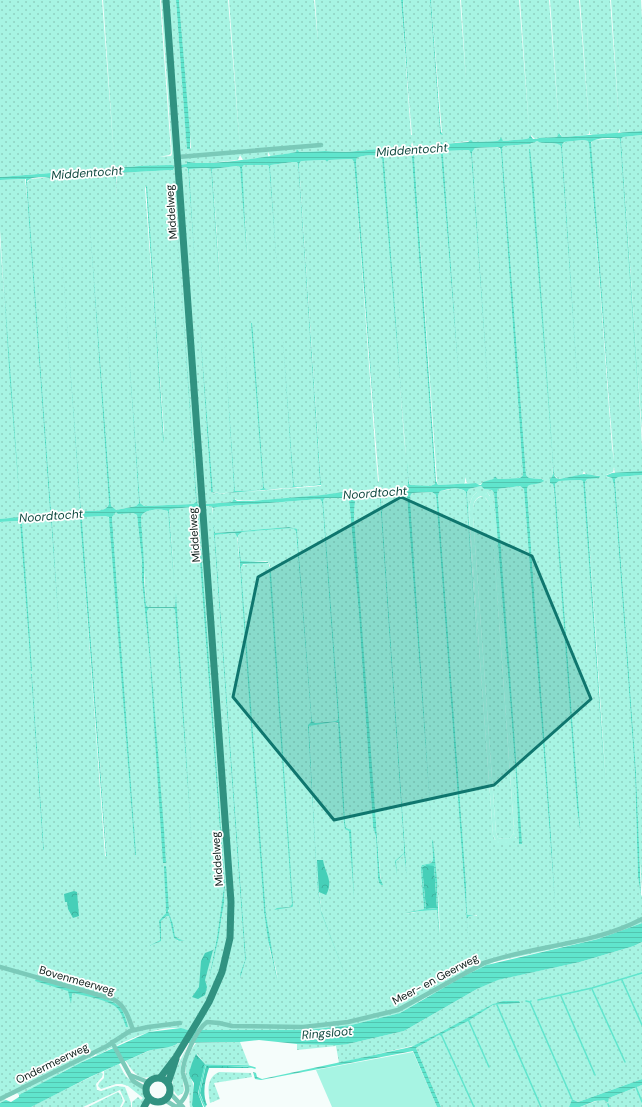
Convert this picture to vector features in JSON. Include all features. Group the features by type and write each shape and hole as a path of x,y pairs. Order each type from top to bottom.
{"main road":[{"name":"Middelweg","path":"160,1078 188,1044 193,1029 209,1002 222,972 230,938 232,902 166,0"},
{"name":"Middelweg","path":"168,1083 176,1057"},
{"path":"144,1107 152,1102 165,1100 170,1093 170,1086 168,1083 160,1078 152,1079 147,1085 152,1102"}],"street":[{"path":"178,157 321,145"},
{"name":"Meer- en Geerweg","path":"179,1106 185,1098 187,1090 183,1071 188,1044 205,1024 210,1022 232,1026 294,1028 348,1022 391,1012 398,1010 484,963 495,959 560,946 598,936 625,928 642,919"},
{"name":"Bovenmeerweg","path":"0,967 113,999 124,1009 132,1030"},
{"path":"147,1085 130,1075 114,1044 132,1030 180,1023"},
{"name":"Ondermeerweg","path":"0,1098 114,1044"},
{"path":"170,1093 179,1106"},
{"path":"165,1100 179,1106"}],"highlighted area":[{"path":"401,497 532,556 591,699 494,785 334,820 233,697 258,577"}],"shaded area":[{"path":"0,0 102,0 114,156 103,0 160,0 171,153 169,155 159,157 171,156 172,154 161,0 176,0 187,149 191,148 179,0 228,0 240,148 229,0 314,0 318,42 315,0 401,0 412,135 403,0 430,0 440,134 442,133 431,0 460,0 466,80 461,0 519,0 529,128 520,0 549,0 559,125 550,0 579,0 589,123 580,0 610,0 619,120 611,0 641,0 642,131 623,133 620,132 620,129 617,134 593,135 590,134 589,130 589,134 586,135 562,137 560,133 557,137 535,139 531,135 526,139 503,141 500,138 497,141 469,141 443,144 440,142 437,146 414,147 412,142 411,146 406,147 346,152 298,152 298,149 296,152 271,157 268,152 268,157 243,160 240,155 238,160 204,163 187,161 187,165 181,165 182,168 186,167 188,169 197,296 189,169 211,169 221,290 212,169 237,166 240,167 248,257 241,167 244,165 269,166 279,295 270,166 293,162 297,162 298,164 320,484 301,487 294,486 280,299 293,486 290,488 264,488 252,323 263,488 259,490 235,491 222,307 234,490 233,492 225,493 213,492 198,301 211,489 212,493 217,494 321,486 299,165 302,161 325,160 327,162 329,160 352,159 354,162 379,482 356,161 357,158 373,155 382,158 406,456 384,159 388,155 411,154 435,484 430,486 410,486 407,467 408,485 396,490 382,488 303,497 258,500 235,499 232,502 206,504 212,506 213,515 213,508 217,507 320,499 322,502 338,719 336,721 315,723 312,721 297,529 295,529 311,717 310,725 334,722 338,724 345,823 341,741 323,499 346,498 349,501 359,615 373,827 376,837 378,878 381,885 354,516 355,501 357,498 376,496 380,500 404,848 404,853 396,861 404,854 407,876 381,498 394,493 407,496 432,835 410,498 411,494 413,493 432,492 436,495 470,966 467,919 469,916 477,915 467,914 438,495 440,491 454,489 461,489 466,492 478,651 467,492 469,489 481,486 484,489 492,490 494,493 516,778 519,844 521,844 497,493 498,489 520,486 524,489 556,918 527,489 530,485 543,482 543,479 529,478 526,475 502,148 504,146 531,144 535,141 558,143 561,147 583,464 562,145 564,142 583,140 588,141 589,144 614,461 591,144 594,140 620,139 637,363 642,471 617,474 615,473 614,467 613,472 606,475 606,477 612,478 614,485 635,774 638,877 642,896 642,923 598,939 494,962 425,998 400,1013 351,1025 308,1030 188,1030 165,1028 153,1031 130,1039 97,1055 96,1054 23,1094 19,1095 17,1093 4,1099 6,1100 0,1103 0,522 17,521 20,523 31,671 22,522 36,519 49,519 51,521 62,669 52,521 53,519 80,518 105,856 107,856 82,518 108,516 110,520 135,855 112,517 115,512 133,513 137,515 150,662 161,823 166,863 147,611 151,607 146,605 141,517 145,512 153,510 168,511 174,573 169,510 193,507 196,509 224,886 217,937 208,984 222,917 225,892 174,186 196,502 193,504 144,506 140,503 123,271 139,503 136,506 116,510 114,510 111,506 87,184 109,504 102,510 81,510 57,187 80,507 79,511 76,512 54,515 52,514 51,510 27,182 30,179 54,177 56,178 57,182 57,178 71,175 84,176 86,179 89,175 110,173 114,174 115,176 117,195 117,173 173,170 174,166 139,166 0,177","holes":["530,149 554,475 558,479 582,475 584,471 586,475 600,475 587,479 585,482 606,782 583,481 559,481 555,484 581,838 577,808 553,483 552,451","146,186 164,442 145,189","477,492 487,492 490,496 516,838 495,840 493,835 469,512 470,503 473,496","213,522 215,533 289,527 293,528 242,532 238,534 241,561 266,561 268,562 270,565 282,740 269,564 263,562 241,565 245,628 237,534 215,535 246,959 241,980 240,974 245,960","176,595 193,861 175,610 173,608 151,607 175,607","245,628 266,915 278,979 270,952 264,912","31,674 32,674 43,849","309,726 317,876 322,915 317,883","432,840 438,894 440,933 437,910 405,914 424,909 422,865 431,863 433,860","167,883 168,912 173,924 175,936 179,939 185,939 178,941 174,936 169,916 167,916 161,921 161,940 149,946 160,940 159,923 166,913 165,884"]},
{"path":"642,135 642,433 621,139 623,137"},
{"path":"496,147 501,151 523,475 520,478 498,479 495,476 493,479 478,485 476,483 467,483 465,477 464,484 438,485 414,155 416,153 438,151 441,155 461,407 443,154 445,151 469,150 471,154 494,472 472,152 475,148"},
{"path":"25,179 50,512 49,515 0,519 0,241 13,411 0,230 0,180"},
{"path":"642,475 642,890 636,771 615,478"},
{"path":"477,492 487,492 493,501 494,507 517,834 514,841 507,844 497,843 493,835 469,512 473,496","holes":["481,496 486,498 491,508 514,830 510,838 504,839 498,838 496,833 473,517 476,499"]},
{"path":"484,496 491,508 514,830 510,838 504,839 498,838 496,833 473,517 473,506 475,501"},
{"path":"642,942 642,1079 578,1102 572,1099 569,1107 441,1107 416,1048 439,1035 441,1036 493,1005 520,1003 496,1003 416,1045 339,1063 336,1046 297,1050 297,1044 348,1044 404,1031 477,989 497,980 580,962 634,946"},
{"path":"240,1042 249,1065 205,1064 197,1054 190,1077 193,1085 193,1107 190,1107 186,1063 191,1050 196,1043"},
{"path":"180,1043 180,1045 171,1060 157,1075 143,1078 140,1077 133,1072 126,1061 153,1049 173,1046"},
{"path":"186,1049 181,1065 184,1090 183,1093 178,1096 172,1085 174,1073"},
{"path":"413,1052 437,1107 332,1107 316,1070"},
{"path":"119,1064 124,1074 144,1092 145,1096 142,1107 132,1107 132,1102 138,1097 141,1100 143,1098 128,1086 116,1084 101,1089 98,1086 104,1078 104,1071"},
{"path":"101,1072 103,1074 96,1084 97,1090 101,1091 116,1086 125,1087 131,1107 122,1107 125,1101 120,1090 83,1107 30,1107"},
{"path":"219,1072 251,1073 252,1077 214,1083 220,1099 210,1103 210,1081"},
{"path":"642,1085 642,1107 580,1107 599,1100 608,1100 609,1098"},
{"path":"118,1092 123,1101 120,1107 88,1107"}],"green space":[{"path":"317,860 323,860 328,877 329,885 326,895 319,892"},
{"path":"426,865 434,865 437,908 426,909 422,867"},
{"path":"74,891 77,892 79,916 73,918 68,909 67,902 65,902 64,894"},
{"path":"213,950 205,980 207,987 205,995 198,999 192,997 199,987 201,961 205,953"},
{"path":"196,1054 205,1064 198,1093 203,1107 193,1107 192,1105 194,1083 189,1073"},
{"path":"206,1065 253,1068 209,1068 205,1086 205,1100 207,1105 205,1106 200,1093"}],"water":[{"path":"176,0 179,0 190,149 187,149"},
{"path":"401,0 403,0 412,136"},
{"path":"430,0 440,122 441,132 443,135 440,134"},
{"path":"642,131 642,135 623,137 621,139 642,446 620,139 604,138 591,142 614,461 588,141 583,140 564,142 562,145 583,464 561,147 557,144 537,141 530,144 504,146 502,148 526,475 529,478 542,479 544,481 530,485 527,489 556,918 524,489 520,486 498,489 497,493 522,844 519,844 516,778 494,493 492,490 484,489 481,486 469,489 467,492 477,651 466,492 461,489 440,491 438,495 467,914 478,915 469,916 467,919 470,966 436,495 432,492 413,493 411,494 410,498 432,835 407,496 394,493 381,498 407,877 404,854 396,861 397,875 395,861 404,853 404,848 380,500 376,496 357,498 355,501 354,516 380,878 383,885 379,883 378,878 376,837 373,827 359,615 349,501 346,498 325,498 323,500 341,741 345,823 346,828 351,830 354,898 349,831 345,829 344,823 338,723 334,722 309,726 317,876 321,911 350,988 321,912 317,883 308,728 308,725 311,722 311,717 296,531 293,528 297,529 312,721 315,723 336,721 338,719 322,502 320,499 213,508 211,506 206,506 206,504 232,502 234,499 237,501 251,501 351,491 370,491 379,488 397,491 408,485 407,462 410,485 430,486 435,484 411,154 388,155 384,159 406,457 382,158 373,155 357,158 356,161 379,482 354,162 352,159 329,160 327,162 325,160 302,161 299,165 321,485 305,486 320,484 298,164 297,162 293,162 270,166 279,295 269,166 244,165 242,167 247,257 240,167 237,166 212,169 220,290 211,169 189,169 197,296 188,169 186,167 181,168 181,165 187,164 187,161 194,163 206,163 257,158 296,152 297,149 299,152 346,152 412,146 437,146 441,142 443,144 468,142 471,140 473,142 497,141 501,137 503,141 526,139 529,138 530,135 533,139 537,139 557,137 559,133 562,137","holes":["475,148 500,148 523,475 520,478 498,479 495,476 493,479 483,482 481,485 476,483 438,485 436,481 414,155 416,153 438,151 441,155 461,407 443,154 445,151 469,150 471,154 494,472 472,152"]},
{"path":"529,149 533,178 554,475 559,479 584,474 600,476 599,478 587,479 585,482 605,782 583,481 559,481 555,484 581,838 577,808 554,490 553,484 550,483 550,479 553,474 552,451"},
{"path":"172,165 174,168 173,170 117,173 117,195 115,176 114,174 110,173 89,175 86,180 84,176 77,175 56,178 37,177 27,181 51,510 53,515 78,512 80,507 57,187 81,510 102,510 109,504 87,184 111,506 116,510 136,506 139,503 123,271 140,503 144,506 193,504 196,502 174,185 197,503 199,506 225,886 218,940 208,984 217,937 224,886 196,509 193,507 169,510 174,581 168,511 153,510 145,512 141,517 146,605 148,607 175,607 176,593 193,861 175,610 173,608 149,608 147,611 166,863 163,863 150,662 137,515 133,513 118,514 116,512 112,517 136,855 109,517 82,518 107,856 80,519 77,517 53,519 52,521 62,669 51,521 49,519 35,519 22,522 32,671 20,523 17,521 0,522 0,519 48,515 50,512 26,179 0,180 0,177 139,166"},
{"path":"147,186 164,443 163,439"},
{"path":"0,230 20,505 10,381"},
{"path":"280,299 294,486 300,487 291,488 293,486"},
{"path":"198,301 213,492 221,494 211,492"},
{"path":"222,307 235,491 259,490 263,488 252,323 264,488 283,488 228,493 233,492 234,490"},
{"path":"642,471 642,475 618,477 615,479 636,771 641,896 638,877 635,774 614,485 612,478 605,476 612,473"},
{"path":"213,522 215,533 289,527 293,528 242,532 238,535 241,561 268,562 271,573 293,906 292,907 274,910 277,908 290,907 292,904 269,566 268,563 243,564 241,567 266,915 277,980 268,940 264,912 238,538 235,533 215,535 246,959 241,980 240,974 245,960"},
{"path":"32,674 44,850 43,849"},
{"path":"432,840 437,880 439,934 437,910 405,913 424,909 421,868 422,865 431,863 433,860","holes":["426,865 434,866 437,908 426,909 422,867"]},
{"path":"164,866 166,866 168,911 173,924 175,936 179,939 185,940 179,941 174,938 169,916 167,916 161,921 161,941 149,946 160,940 159,921 166,913"},
{"name":"Ringsloot","path":"642,923 642,942 634,946 580,962 498,980 477,989 404,1031 338,1045 297,1044 259,1040 240,1042 178,1043 176,1045 148,1051 90,1077 31,1107 0,1107 0,1103 6,1100 11,1102 19,1097 19,1095 80,1063 149,1032 181,1028 188,1030 308,1030 351,1025 400,1013 464,976 487,965 598,939"},
{"path":"36,979 94,995 114,1003 120,1007 125,1016 128,1027 126,1027 122,1015 118,1009 110,1003 73,993 71,1004 68,991 35,981"},
{"path":"503,1001 519,1001 520,1003 493,1005 468,1021 416,1048 441,1107 437,1107 413,1051 261,1080 255,1079 253,1072 256,1073 257,1077 262,1079 411,1047 493,1004"},
{"path":"642,1079 642,1085 609,1098 608,1102 604,1100 595,1101 580,1107 569,1107 572,1099 578,1102"}],"waterway":[{"path":"538,1000 592,988 642,973"},
{"path":"622,980 642,1025"},
{"path":"592,989 625,1062"},
{"path":"561,996 595,1075"},
{"path":"526,1001 531,1001"},
{"path":"530,1002 572,1099"},
{"path":"497,1005 541,1107"},
{"path":"468,1019 489,1067"},
{"path":"441,1034 474,1107"},
{"path":"205,1107 199,1094 205,1065 248,1066 255,1068"},
{"path":"636,1087 642,1102"}],"water label":[{"name":"Middentocht","path":"412,150"},
{"name":"Middentocht","path":"87,173"},
{"name":"Noordtocht","path":"375,493"},
{"name":"Noordtocht","path":"51,516"}]}
